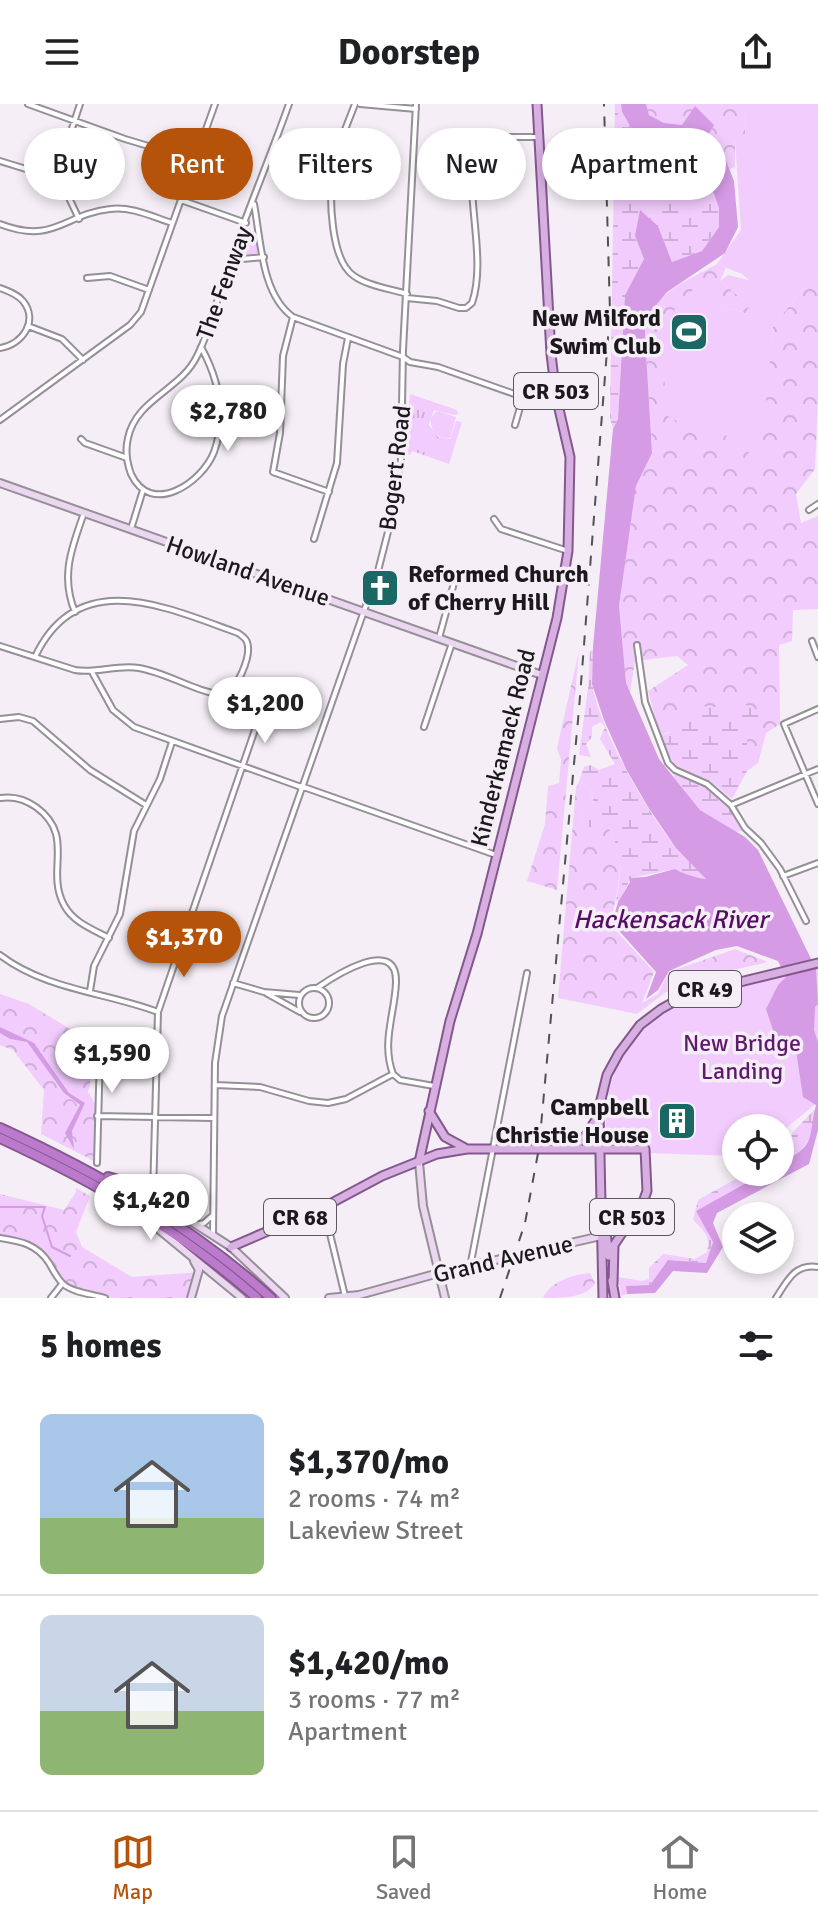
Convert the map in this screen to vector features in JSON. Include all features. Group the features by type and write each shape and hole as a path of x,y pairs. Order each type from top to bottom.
{"highway":[{"path":"0,1128 92,1172 152,1207 202,1241 271,1298"},
{"path":"0,1138 121,1200 192,1244 257,1298"},
{"path":"92,1172 146,1187 154,1179"},
{"path":"135,1185 153,1197"},
{"path":"121,1200 133,1209"}],"main road":[{"name":"Kinderkamack Road","path":"419,1162 434,1086 557,618 568,551 570,457 556,396 551,354 537,104"},
{"name":"CR 49","path":"600,1148 599,1108 607,1075 640,1025 672,1002 701,990 818,963"},
{"path":"565,1148 583,1140 593,1127 599,1108"},
{"path":"429,1111 445,1137 467,1149"},
{"name":"CR 503","path":"600,1148 603,1298"},
{"name":"CR 503","path":"419,1162 437,1154 467,1149 645,1149 647,1191 614,1245 615,1298"},
{"name":"CR 68","path":"231,1247 324,1207 382,1176 419,1162"},
{"path":"603,1215 613,1284"}],"street":[{"path":"28,104 141,144"},
{"path":"72,128 80,104"},
{"path":"206,128 215,104"},
{"name":"The Fenway","path":"127,458 128,436 135,419 146,405 188,371 201,347 289,104"},
{"path":"416,107 357,104 333,169 332,195 338,254 344,267 357,278 407,296 459,308 466,308 472,303 476,252 473,188 476,142 484,137 539,137"},
{"name":"Bogert Road","path":"213,1237 214,1118 219,1034 233,983 364,612 386,544 397,488 403,434 403,357 416,107"},
{"path":"0,161 24,168"},
{"path":"70,200 79,219"},
{"path":"0,420 2,414 130,325 141,312 181,200 246,223"},
{"path":"254,203 273,294 293,317 410,362 438,367 523,397 556,396"},
{"path":"0,224 19,231 37,232 55,229 99,211 121,208 172,223"},
{"path":"231,260 264,257"},
{"path":"87,278 110,276 149,290"},
{"path":"0,288 23,301 28,313 28,326 19,341 0,348"},
{"path":"293,317 283,356 280,433 273,472 329,492"},
{"path":"28,326 62,339 83,360"},
{"path":"314,539 339,447 343,364 348,338"},
{"path":"81,439 127,458 132,475 143,490 158,495 180,490 202,473 212,457 220,421 220,397 214,373 201,347"},
{"path":"515,425 523,397"},
{"name":"Howland Avenue","path":"0,483 542,675"},
{"path":"131,529 143,490"},
{"path":"809,510 818,504"},
{"path":"75,612 67,573 70,553 84,513"},
{"path":"494,519 501,529 568,551"},
{"path":"439,638 454,583"},
{"path":"0,646 75,670 92,672 121,667 142,668 219,695 228,694 237,685 248,652 247,643 238,633 159,605 135,600 101,603 75,612 52,630 35,657"},
{"path":"812,641 818,657"},
{"path":"424,727 452,643"},
{"path":"637,645 645,702 668,763 675,770 707,784 731,805 745,828 769,853 806,921"},
{"path":"92,672 106,701 134,727 496,855"},
{"path":"818,709 784,724 818,804"},
{"path":"260,715 158,1012 153,1197 231,1247 285,1298"},
{"path":"0,719 19,717 33,721 98,775 146,805"},
{"path":"90,991 94,966 122,904 130,843 160,779 172,742"},
{"path":"731,805 818,769"},
{"path":"0,798 13,797 27,801 49,819 58,840 58,882 63,904 77,921 109,938"},
{"path":"783,876 818,863"},
{"path":"0,955 22,971 47,982 90,991 158,1012"},
{"path":"264,992 301,994 367,960 383,961 391,968 396,983 387,1039 393,1074 400,1080 434,1086"},
{"path":"470,1267 527,973"},
{"path":"233,983 264,992 304,1014 317,1017 327,1009 327,996 317,988"},
{"path":"301,994 299,1007 304,1014"},
{"path":"96,1052 100,1052 97,1163"},
{"path":"215,1085 260,1087 309,1101 328,1103 354,1095 393,1074"},
{"path":"97,1116 214,1118"},
{"name":"Kinderkamack Road","path":"419,1162 422,1168 423,1206 445,1298"},
{"path":"324,1207 345,1296"},
{"path":"133,1209 242,1298"},
{"path":"196,1225 204,1223 213,1214"},
{"name":"Grand Avenue","path":"329,1298 356,1296 439,1273 601,1236"},
{"path":"0,1238 36,1248 63,1283 75,1290 105,1298"},
{"path":"187,1251 199,1270 191,1298"},
{"path":"776,1298 796,1271 805,1266 818,1267"},
{"path":"51,1298 63,1283"}],"green space":[{"path":"615,104 621,104 631,128 615,128"},
{"path":"646,104 746,104 745,140 735,140 735,167 729,169 726,161 726,128 703,128 695,107 682,125 664,123 648,115"},
{"path":"746,104 818,104 818,276 807,283 773,327 760,461 726,435 717,443 666,415 663,340 672,313 696,286 716,304 748,314 749,305 720,281 728,275 749,280 717,264 741,230 735,140 745,140"},
{"path":"613,200 716,200 719,227 702,251 672,262 658,226 635,236 644,259 625,295 618,419 613,429 610,417"},
{"path":"251,235 258,238 261,245 258,252 251,255 244,252 241,245 244,238"},
{"path":"717,264 726,268 720,281 749,305 748,314 716,304 726,435 759,460 773,327 807,283 818,276 815,469 796,494 801,523 818,516 818,609 793,610 792,641 779,645 780,724 766,733 758,763 747,771 747,738 767,713 728,712 660,735 648,691 688,665 677,656 635,661 630,692 626,683 619,606 636,486 652,453 645,335 648,321 653,309 670,291"},
{"path":"410,394 457,410 458,414 454,415 434,410 429,425 438,437 450,439 456,421 462,422 449,464 412,451 410,455 405,454"},
{"path":"437,411 456,417 450,438 438,436 433,430 431,418"},
{"path":"590,650 593,651 592,682 596,700 613,744 665,834 707,880 675,869 631,878 618,902 616,900 620,872 616,844 608,827 586,827 581,811 594,803 589,785 577,787 584,767 591,765 599,770 615,764 600,739 605,727 601,722 592,727 592,737 586,744 591,757 579,755"},
{"path":"579,651 557,890 527,881 545,824 548,786 559,783 561,760 557,748"},
{"path":"741,703 768,714 747,738 747,771 732,799 709,780 677,767 660,735 669,733 690,706 723,707 728,712"},
{"path":"679,773 717,795 744,830 736,832 700,810 673,776"},
{"path":"589,785 594,804 581,811 586,827 608,827 619,863 610,924 654,972 642,1003 658,994 669,972 735,949 768,962 702,977 666,992 637,1014 558,998 576,787"},
{"name":"New Bridge Landing","path":"818,965 818,1102 794,1122 794,1114 722,1114 722,1156 648,1153 648,1139 605,1140 607,1102 620,1062 638,1035 661,1014 689,999 752,979"},
{"path":"0,994 29,1004 70,1029 73,1055 94,1066 88,1092 99,1110 98,1163 41,1134 44,1090 13,1050 0,1045 0,1033 10,1039 27,1042 64,1093 80,1106 65,1133 73,1146 72,1131 85,1103 69,1093 34,1044 0,1027"},
{"path":"815,1109 811,1138 794,1156 794,1131"},
{"path":"723,1186 741,1186 696,1211 713,1242 706,1263 668,1260 650,1285 626,1286 627,1294 621,1296 618,1277 641,1281 649,1279 649,1268 663,1254 695,1259 707,1252 707,1238 693,1220 698,1200"},
{"path":"76,1188 90,1196 76,1232 82,1247 132,1277 202,1272 193,1298 109,1298 63,1283 36,1248 0,1238 0,1194 64,1210"},
{"path":"590,1273 595,1283 586,1292 543,1298 551,1287 563,1280"}],"water":[{"name":"Hackensack River","path":"621,104 646,104 649,115 664,123 682,125 695,106 714,125 712,128 631,128"},
{"name":"Hackensack River","path":"726,161 734,181 738,227 725,253 667,292 646,317 652,453 636,486 619,606 626,683 659,759 700,810 745,837 758,850 816,969 818,1004 815,1007 814,1030 818,1042 818,1130 809,1164 794,1172 794,1155 809,1140 816,1105 803,1097 795,1044 779,1048 766,1009 778,985 786,977 778,961 737,946 716,950 669,971 658,990 646,999 656,972 612,923 630,878 675,869 706,879 676,848 648,807 626,769 592,684 613,429 618,419 625,295 644,259 635,236 640,210 658,226 672,262 702,251 719,227 716,200 726,200"},
{"name":"New Milford Swim Club","path":"692,320 701,325 690,345 681,340 684,334 678,330 682,322 689,325"},
{"path":"0,1027 34,1043 69,1093 85,1103 72,1131 74,1149 65,1133 80,1105 64,1093 27,1042 10,1039 0,1033"},
{"name":"Hackensack River","path":"741,1186 768,1186 738,1202 722,1202 722,1210 717,1213 713,1223 722,1249 707,1273 673,1271 655,1293 627,1294 626,1286 650,1285 668,1260 706,1263 713,1242 696,1211"}],"waterway":[{"path":"0,1207 45,1207 42,1216 52,1247 70,1256"}],"railway":[{"path":"500,1298 525,1223 539,1148 579,709 610,312 604,104"}],"place":[{"name":"New Milford Swim Club","path":"689,332"},
{"name":"Reformed Church of Cherry Hill","path":"380,588"},
{"name":"Campbell Christie House","path":"677,1121"}]}
